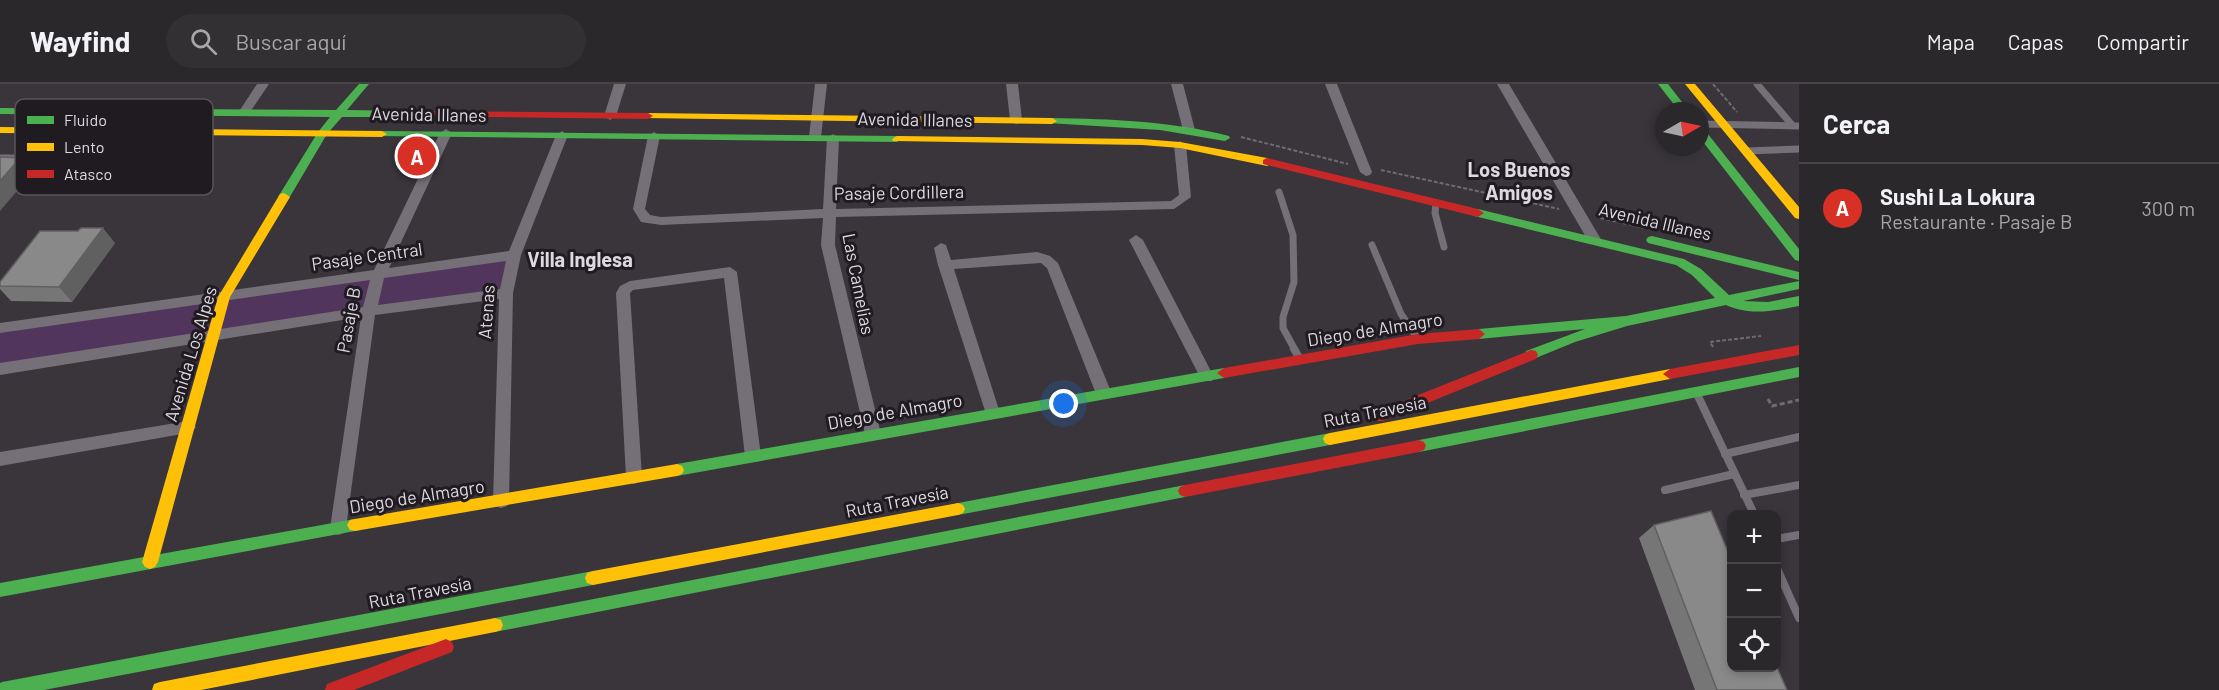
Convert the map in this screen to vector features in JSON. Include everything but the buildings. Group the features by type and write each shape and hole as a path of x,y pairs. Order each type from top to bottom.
{"main road":[{"name":"Avenida Los Alpes","path":"150,562 224,297 323,132 364,84"},
{"path":"1663,84 1677,102"},
{"path":"1690,84 1743,151 1799,215"},
{"name":"Avenida Illanes","path":"0,111 15,111"},
{"name":"Avenida Illanes","path":"213,113 817,117 1123,122 1189,130 1493,202"},
{"name":"Avenida Illanes","path":"0,130 15,130"},
{"name":"Avenida Illanes","path":"213,131 815,137 1180,144 1234,154 1687,264 1725,299 1752,307 1799,301"},
{"path":"1709,142 1799,257"},
{"name":"Avenida Illanes","path":"1563,219 1608,230"},
{"name":"Avenida Illanes","path":"1642,238 1799,276"},
{"name":"Diego de Almagro","path":"0,590 338,528 1418,339 1626,321 1799,285"},
{"path":"1307,443 1372,420 1570,339 1626,321"},
{"name":"Ruta Travesía","path":"2,690 1799,350"},
{"path":"160,690 1799,372"},
{"path":"333,690 505,623"}],"street":[{"path":"244,113 263,84"},
{"path":"610,116 620,84"},
{"path":"815,137 821,84"},
{"path":"1011,84 1016,120"},
{"path":"1177,84 1189,130"},
{"path":"1331,84 1366,172"},
{"path":"1503,84 1595,241"},
{"name":"Pasaje B","path":"338,528 369,311 378,276 446,133"},
{"name":"Atenas","path":"501,501 506,292 514,255 562,135"},
{"name":"Pasaje Cordillera","path":"654,136 639,209 646,219 661,221 828,213 1174,205 1185,197 1180,144"},
{"name":"Las Camelias","path":"834,138 828,245 873,434"},
{"path":"1136,240 1207,377"},
{"path":"941,248 992,413"},
{"name":"Pasaje Central","path":"0,328 514,255"},
{"path":"945,266 1037,257 1045,259 1053,266 1104,394"},
{"path":"634,477 625,289 630,286 725,271 730,272 733,276 753,456"},
{"path":"0,369 369,311 506,292"},
{"path":"0,459 188,427"}],"lane":[{"path":"1758,84 1796,126"},
{"path":"1709,124 1796,126"},
{"path":"1743,151 1799,149"},
{"path":"1279,192 1293,235 1294,282 1283,317 1283,328 1300,360"},
{"path":"1436,203 1444,248"},
{"path":"1372,245 1401,314 1418,339"},
{"path":"1696,392 1752,510"},
{"path":"1725,454 1799,437"},
{"path":"1665,490 1734,474"},
{"path":"1744,495 1799,485"},
{"path":"1781,538 1799,535"},
{"path":"1781,577 1799,618"}],"path":[{"path":"1777,398 1767,400 1772,406 1799,400"}],"shaded area":[{"path":"510,258 502,290 0,366 0,331"}],"traffic: fast":[{"path":"284,197 323,132 364,84"},
{"path":"1663,84 1677,102"},
{"path":"0,111 15,111"},
{"path":"213,113 410,114"},
{"path":"1052,121 1139,125 1225,138"},
{"path":"382,134 897,139"},
{"path":"1709,142 1799,257"},
{"path":"1478,213 1680,262 1697,272 1719,294 1737,305 1758,307 1799,301"},
{"path":"1652,240 1799,276"},
{"path":"1479,334 1626,321 1799,285"},
{"path":"1531,355 1570,339 1626,321"},
{"path":"1419,446 1799,372"},
{"path":"677,470 1224,373"},
{"path":"958,509 1330,439"},
{"path":"495,625 1185,491"},
{"path":"0,590 355,525"},
{"path":"2,690 593,578"}],"traffic: slow":[{"path":"1690,84 1799,215"},
{"path":"648,116 1052,121"},
{"path":"0,130 15,130"},
{"path":"213,132 382,134"},
{"path":"897,139 1142,142 1180,145 1267,162"},
{"path":"150,562 224,297 284,197"},
{"path":"1330,439 1670,374"},
{"path":"355,525 677,470"},
{"path":"593,578 958,509"},
{"path":"160,690 495,625"}],"traffic: jam":[{"path":"410,114 648,116"},
{"path":"1267,162 1478,213"},
{"path":"1224,373 1418,339 1479,334"},
{"path":"1670,374 1799,350"},
{"path":"1378,417 1531,355"},
{"path":"1185,491 1419,446"},
{"path":"333,690 446,647"}],"place":[{"name":"Sushi La Lokura","path":"417,156"}],"district":[{"name":"Los Buenos Amigos","path":"1519,182"},
{"name":"Villa Inglesa","path":"580,260"}]}
